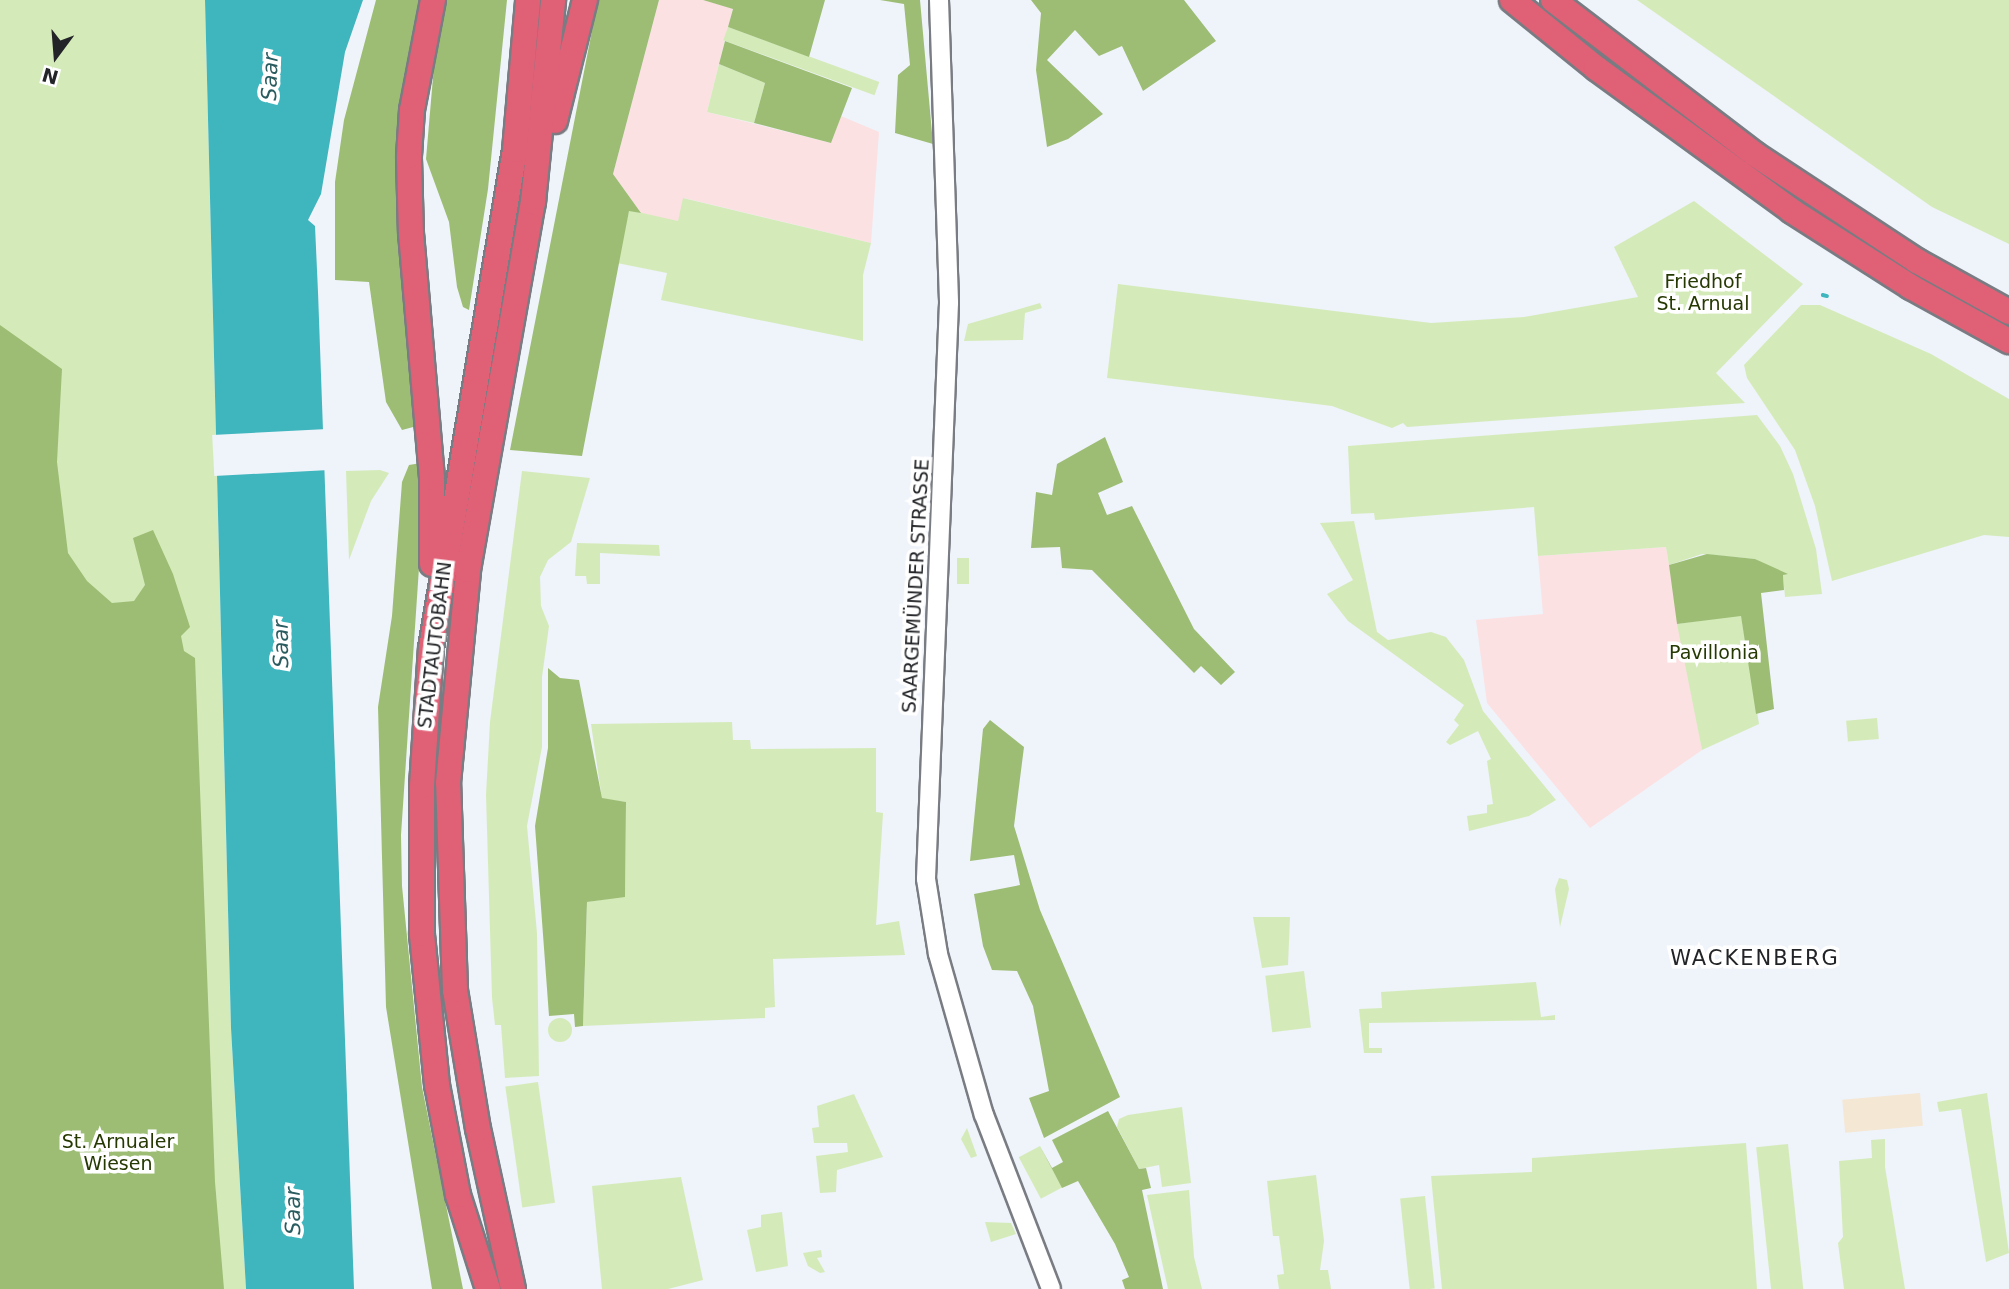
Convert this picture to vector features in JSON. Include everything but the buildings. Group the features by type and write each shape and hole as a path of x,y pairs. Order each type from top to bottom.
{"highway":[{"path":"431,648 432,478 409,156 419,65 433,0"},
{"name":"STADTAUTOBAHN","path":"513,1289 455,990 446,844 452,710 470,486 470,416 515,150 528,0"},
{"name":"STADTAUTOBAHN","path":"488,1289 458,1195 437,1085 422,934 422,786 431,648 470,486 495,416 533,202 553,0"},
{"path":"533,202 585,0"},
{"path":"1512,0 1682,132 1817,228 2009,341"},
{"path":"1553,0 1664,88 1832,207 2009,312"},
{"path":"458,1195 462,1247 472,1289"},
{"path":"495,1207 526,1289"}],"street":[{"name":"SAARGEMÜNDER STRASSE","path":"939,0 949,306 924,846 938,954 1002,1163 1051,1289"}],"shaded area":[{"path":"659,0 703,0 733,8 707,112 831,143 841,116 879,132 871,243 684,198 678,222 641,213 613,174"},
{"path":"1666,547 1702,750 1590,828 1487,703 1476,620 1543,614 1538,556"},
{"path":"1920,1093 1923,1126 1845,1133 1842,1100"}],"green space":[{"name":"St. Arnualer Wiesen","path":"0,0 205,0 231,1028 246,1289 0,1289"},
{"path":"376,0 425,0 413,43 417,426 402,430 386,402 369,282 335,280 335,182 344,120"},
{"path":"446,0 507,0 488,189 469,310 463,307 457,287 449,222 426,159 435,54"},
{"path":"598,0 659,0 613,174 641,213 629,211 582,456 510,450"},
{"path":"703,0 825,0 809,57 728,27 733,9"},
{"path":"880,0 920,0 933,144 895,133 898,75 910,65 904,4"},
{"path":"1031,0 1184,0 1216,41 1143,91 1122,46 1099,56 1075,30 1047,60 1103,114 1068,139 1047,147 1036,70 1041,13"},
{"path":"1637,0 2009,0 2009,244 1932,207"},
{"path":"728,27 879,82 875,95 723,40"},
{"path":"725,41 852,88 831,143 754,123 765,83 719,64"},
{"path":"719,64 765,83 754,123 707,112"},
{"path":"683,198 871,243 863,275 863,341 661,300 667,273 617,263 629,210 678,221"},
{"name":"Friedhof St. Arnual","path":"1694,201 1803,284 1716,373 1745,403 1407,427 1403,423 1392,428 1332,406 1107,378 1118,284 1431,323 1524,317 1638,297 1614,247"},
{"path":"1040,303 1042,308 1025,313 1023,340 964,341 968,324"},
{"path":"1801,305 1820,305 1931,354 2009,399 2009,537 1984,535 1832,581 1815,506 1795,450 1747,378 1744,365"},
{"path":"0,325 62,369 57,462 68,553 87,581 112,603 134,601 145,585 133,538 153,530 173,574 190,627 181,636 184,651 195,658 215,1182 224,1289 0,1289"},
{"path":"1757,415 1780,446 1793,474 1816,549 1822,594 1785,597 1783,575 1755,559 1702,554 1669,565 1666,547 1538,556 1534,507 1375,520 1374,513 1351,514 1348,446"},
{"path":"1105,437 1123,482 1098,493 1107,515 1132,506 1194,629 1235,672 1221,685 1201,666 1194,673 1092,570 1062,568 1060,547 1031,548 1036,492 1052,495 1057,464"},
{"path":"421,463 421,538 401,835 402,886 422,1087 463,1289 432,1289 386,1007 378,707 392,616 402,482 409,465"},
{"path":"380,470 389,473 371,501 349,560 346,471"},
{"path":"522,471 590,478 571,542 548,560 540,577 541,606 549,626 542,677 542,747 527,826 537,933 539,1076 505,1078 501,1025 495,1025 492,998 486,795 490,722"},
{"path":"1354,521 1377,632 1388,640 1431,632 1446,637 1464,660 1483,711 1556,800 1529,816 1469,831 1467,816 1487,813 1487,805 1493,804 1487,761 1491,759 1478,731 1450,745 1446,742 1459,725 1454,720 1464,705 1348,621 1327,594 1353,580 1320,523"},
{"path":"577,543 659,545 660,556 600,553 600,584 587,584 586,576 575,576"},
{"path":"1707,554 1755,559 1788,574 1783,575 1784,590 1761,593 1774,709 1756,714 1741,616 1677,624 1669,565"},
{"path":"957,558 969,558 969,584 957,584"},
{"name":"Pavillonia","path":"1741,615 1759,724 1702,750 1677,624"},
{"path":"548,668 560,678 579,680 602,798 626,802 625,897 587,902 583,1026 575,1027 574,1014 549,1016 535,826 548,748"},
{"path":"1877,718 1879,739 1848,742 1846,721"},
{"path":"990,720 1024,747 1014,826 1040,910 1120,1097 1044,1138 1029,1098 1049,1091 1033,1006 1017,971 992,970 983,946 974,894 1020,885 1014,855 970,861 983,729"},
{"path":"732,722 733,740 750,740 751,749 876,748 876,812 883,813 876,925 899,921 905,955 773,959 775,1007 765,1008 765,1018 583,1026 587,902 625,896 626,802 602,799 591,724"},
{"path":"1559,878 1567,880 1569,889 1560,927 1555,889"},
{"path":"1253,917 1290,917 1288,965 1262,968"},
{"path":"1304,971 1311,1028 1272,1032 1265,976"},
{"path":"1536,982 1541,1017 1555,1015 1555,1020 1369,1023 1369,1048 1382,1048 1382,1053 1364,1053 1359,1009 1382,1008 1381,992"},
{"path":"560,1018 569,1021 572,1030 569,1039 560,1042 551,1039 548,1030 551,1021"},
{"path":"538,1082 555,1203 522,1207 505,1087"},
{"path":"1987,1093 2009,1253 1986,1262 1961,1109 1939,1112 1937,1102"},
{"path":"854,1094 883,1157 837,1170 836,1192 820,1193 816,1156 848,1152 847,1143 814,1143 812,1128 819,1127 817,1106"},
{"path":"1182,1107 1191,1183 1162,1187 1159,1165 1139,1169 1117,1127 1119,1119 1128,1115"},
{"path":"1108,1111 1139,1169 1146,1168 1151,1188 1142,1190 1163,1289 1125,1289 1122,1280 1129,1277 1115,1244 1078,1181 1062,1188 1040,1146 1052,1168 1063,1162 1052,1140"},
{"path":"967,1128 977,1156 971,1158 961,1139"},
{"path":"1885,1139 1885,1167 1905,1289 1844,1289 1838,1243 1843,1237 1839,1161 1872,1158 1871,1140"},
{"path":"1746,1143 1757,1289 1442,1289 1431,1176 1532,1172 1532,1158"},
{"path":"1788,1144 1803,1289 1771,1289 1756,1147"},
{"path":"1040,1146 1062,1187 1041,1199 1019,1157"},
{"path":"1316,1175 1324,1241 1320,1270 1328,1270 1331,1289 1279,1289 1277,1275 1284,1274 1279,1236 1273,1236 1267,1181"},
{"path":"681,1177 703,1280 668,1289 602,1289 592,1186"},
{"path":"1189,1190 1194,1257 1202,1289 1168,1289 1147,1195"},
{"path":"1425,1196 1435,1288 1410,1289 1400,1199"},
{"path":"782,1212 788,1266 756,1272 747,1230 761,1227 761,1215"},
{"path":"985,1222 1011,1223 1016,1234 991,1242"},
{"path":"821,1250 822,1257 817,1258 825,1272 820,1273 808,1266 803,1253"}],"water":[{"name":"Saar","path":"205,0 363,0 345,52 321,194 308,220 315,226 318,292 354,1289 246,1289 231,1028"}],"pier":[{"path":"327,429 329,470 214,476 212,435"}],"waterway":[{"path":"1823,295 1827,296"}],"district":[{"name":"WACKENBERG","path":"1755,958"}]}
